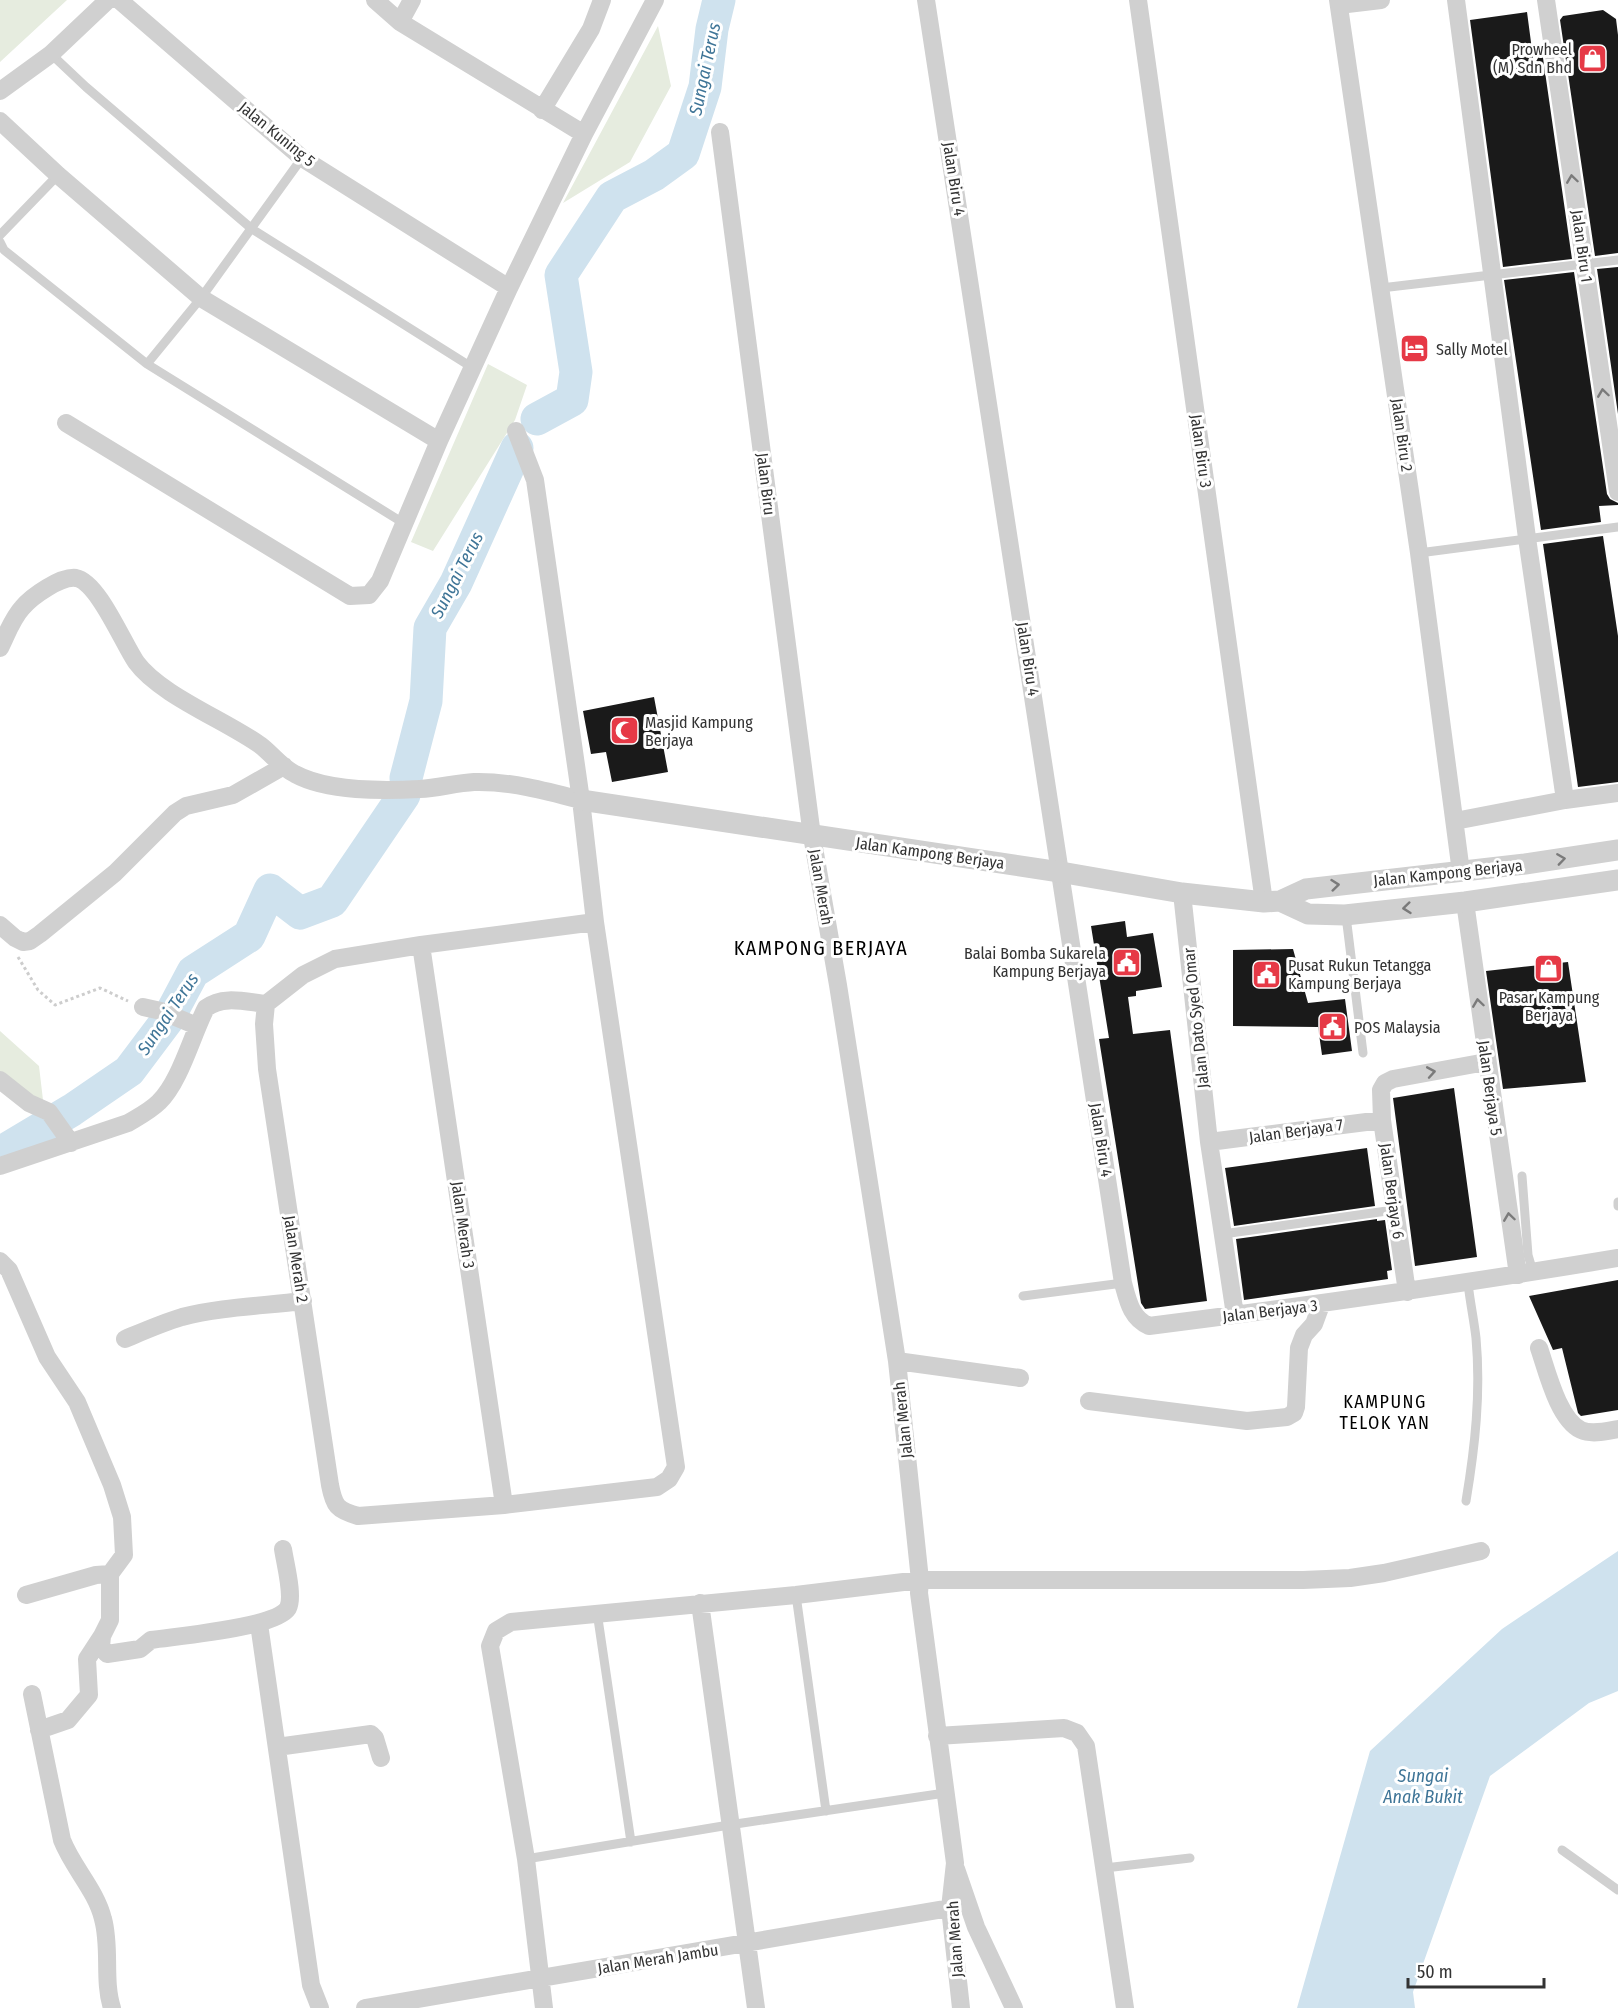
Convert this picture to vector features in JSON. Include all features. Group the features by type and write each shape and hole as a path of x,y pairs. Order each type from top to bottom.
{"street":[{"path":"0,91 51,54 108,0"},
{"name":"Jalan Kuning 5","path":"119,0 302,158 509,288"},
{"path":"375,0 400,22 584,134"},
{"path":"400,22 412,0"},
{"path":"542,110 591,29 602,0"},
{"path":"66,423 350,596 369,595 380,581 439,441 509,288 584,134 655,0"},
{"name":"Jalan Biru 4","path":"926,0 1123,1284 1127,1300 1136,1317"},
{"name":"Jalan Biru 3","path":"1138,0 1272,902"},
{"path":"1338,3 1381,0"},
{"path":"1456,0 1527,538 1565,800"},
{"name":"Jalan Biru 1","path":"1546,0 1618,492"},
{"name":"Jalan Biru 2","path":"1338,3 1419,553 1461,872"},
{"path":"0,121 58,175 201,298 439,441"},
{"name":"Jalan Biru","path":"720,132 812,836"},
{"path":"0,1166 67,1138 128,1123 160,1102 172,1086 190,1024 215,1002 225,1000 266,1004 303,975 335,959 595,922 581,800 535,480 532,467 516,431"},
{"path":"0,648 22,607 58,582 68,578 84,581 97,595 138,664 151,677 261,746 284,766 309,780 338,788 420,789 475,782 525,786 581,800"},
{"path":"0,925 15,938 23,942 30,941 115,873 175,813 186,806 233,795 284,766"},
{"path":"1455,821 1565,800 1618,793"},
{"name":"Jalan Kampong Berjaya","path":"581,800 1060,872 1182,893 1272,902 1308,914 1346,915 1465,902 1618,880"},
{"name":"Jalan Merah","path":"812,836 838,985 897,1361 920,1580 919,1593 955,1863 950,1908 962,2008"},
{"name":"Jalan Kampong Berjaya","path":"1272,902 1306,888 1461,872 1618,850"},
{"path":"1461,872 1465,902"},
{"name":"Jalan Dato Syed Omar","path":"1182,893 1209,1142 1235,1315"},
{"name":"Jalan Berjaya 5","path":"1465,902 1486,1062 1526,1274"},
{"name":"Jalan Merah 2","path":"266,1004 264,1024 267,1069 333,1502 343,1511 358,1516 504,1505 657,1487 669,1479 676,1467 595,922"},
{"name":"Jalan Merah 3","path":"421,945 504,1505"},
{"path":"152,1009 190,1024"},
{"name":"Jalan Berjaya 6","path":"1407,1292 1382,1120 1381,1090 1385,1083 1393,1079 1486,1062"},
{"path":"0,1080 29,1103 49,1112 67,1138"},
{"name":"Jalan Berjaya 7","path":"1209,1142 1382,1120"},
{"name":"Jalan Berjaya 3","path":"1136,1317 1149,1326 1321,1305 1618,1258"},
{"path":"0,1261 9,1270 47,1358 77,1402 112,1485 122,1517 124,1555 110,1574 110,1620 87,1659 89,1695 68,1720 39,1730"},
{"path":"125,1340 183,1317 303,1301"},
{"path":"1089,1401 1247,1421 1287,1417 1294,1413 1296,1407 1299,1348 1304,1335 1314,1324 1321,1305"},
{"path":"1539,1348 1561,1408 1570,1422 1581,1430 1594,1433 1618,1429"},
{"path":"897,1361 1020,1378"},
{"path":"102,1636 101,1647 107,1654 115,1654 140,1649 151,1640 259,1624 282,1615 289,1606 290,1596 283,1549"},
{"path":"544,2008 526,1859 490,1646 496,1631 511,1622 597,1612 796,1595 920,1580 1350,1578 1384,1573 1480,1551"},
{"path":"26,1595 96,1575 110,1574"},
{"path":"700,1603 756,2008"},
{"path":"259,1624 311,1985 320,2008"},
{"path":"32,1694 62,1840 93,1895 103,1919 112,2008"},
{"path":"938,1736 1064,1728 1077,1733 1086,1746 1125,2008"},
{"path":"277,1747 371,1734 375,1738 381,1758"},
{"path":"955,1863 976,1927 1014,2008"},
{"name":"Jalan Merah Jambu","path":"365,2008 950,1908"}],"lane":[{"path":"51,54 86,87 252,229 473,368"},
{"path":"147,364 201,298 302,158"},
{"path":"0,235 58,175"},
{"path":"0,242 4,250 147,364 405,524"},
{"path":"1381,288 1618,260"},
{"path":"1419,553 1618,527"},
{"path":"1346,915 1363,1053"},
{"path":"1522,1176 1528,1255 1526,1274"},
{"path":"1223,1234 1394,1210"},
{"path":"1466,1501 1475,1444 1476,1409 1476,1339 1468,1283"},
{"path":"1023,1296 1123,1284"},
{"path":"796,1595 826,1811"},
{"path":"597,1612 631,1842"},
{"path":"526,1859 729,1825 945,1793"},
{"path":"1562,1850 1618,1890"},
{"path":"1105,1868 1190,1858"}],"path":[{"path":"15,938 18,960 38,990 55,1005 100,988 152,1009"}],"shaded area":[{"path":"0,0 67,0 0,62"},
{"path":"658,26 671,86 630,162 563,203"},
{"path":"488,364 527,385 515,420 433,551 411,542"},
{"path":"0,1031 39,1066 43,1100 30,1100 0,1073"}],"water":[{"name":"Sungai Anak Bukit","path":"1618,1551 1618,1691 1589,1703 1490,1776 1413,1992 1415,2008 1297,2008 1370,1751 1502,1629"}],"building":[{"path":"1603,10 1616,19 1618,35 1618,253 1595,256 1560,20 1563,16"},
{"path":"1527,12 1534,65 1542,51 1572,259 1503,267 1470,20"},
{"path":"1618,267 1618,414 1597,269"},
{"path":"1574,272 1607,494 1618,505 1599,506 1601,522 1541,530 1504,280"},
{"path":"1603,536 1618,636 1618,782 1578,787 1543,544"},
{"name":"Masjid Kampung Berjaya","path":"654,697 668,772 612,782 606,752 591,754 583,711"},
{"path":"1125,921 1127,937 1153,933 1162,987 1136,991 1136,996 1128,997 1133,1034 1170,1030 1207,1301 1145,1309 1141,1303 1099,1039 1109,1038 1091,926"},
{"name":"Pusat Rukun Tetangga Kampung Berjaya","path":"1293,949 1308,1003 1345,999 1352,1051 1322,1055 1318,1027 1233,1026 1233,950"},
{"path":"1568,962 1586,1082 1503,1089 1486,971"},
{"path":"1454,1088 1477,1257 1415,1266 1393,1098"},
{"path":"1367,1148 1375,1206 1234,1226 1225,1168"},
{"path":"1377,1219 1377,1221 1385,1220 1392,1270 1387,1271 1388,1279 1244,1300 1236,1239"},
{"path":"1618,1280 1618,1410 1581,1416 1578,1413 1562,1348 1553,1350 1529,1296"}],"waterway":[{"name":"Sungai Terus","path":"537,419 572,400 576,372 561,275 612,197 654,175 683,154 705,87 712,29 719,0"},
{"name":"Sungai Terus","path":"406,778 426,701 430,628 456,583 517,448"},
{"name":"Sungai Terus","path":"0,1153 72,1110 129,1071 168,1019 193,972 249,936 270,890 300,913 332,901 404,795"}],"place":[{"name":"Prowheel (M) Sdn Bhd","path":"1593,58"},
{"name":"Sally Motel","path":"1415,349"},
{"name":"Masjid Kampung Berjaya","path":"624,731"},
{"name":"Balai Bomba Sukarela Kampung Berjaya","path":"1127,962"},
{"name":"Pasar Kampung Berjaya","path":"1549,969"},
{"name":"Pusat Rukun Tetangga Kampung Berjaya","path":"1267,974"},
{"name":"POS Malaysia","path":"1333,1027"}],"district":[{"name":"KAMPONG BERJAYA","path":"821,948"},
{"name":"KAMPUNG TELOK YAN","path":"1385,1412"}]}
